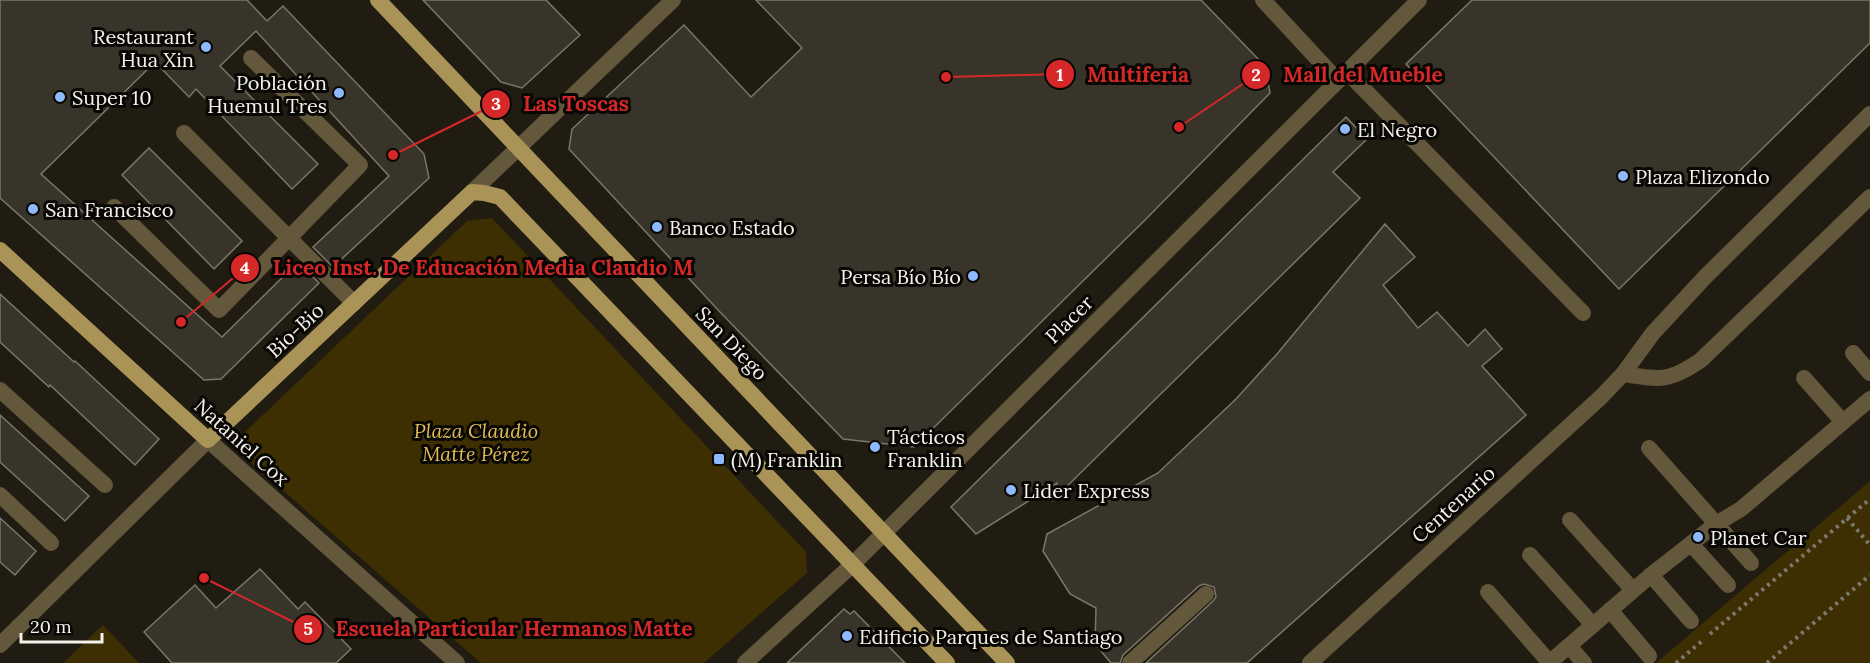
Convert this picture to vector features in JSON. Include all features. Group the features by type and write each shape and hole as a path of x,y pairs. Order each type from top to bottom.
{"main road":[{"name":"San Diego","path":"378,0 1007,663"},
{"name":"Bio-Bio","path":"208,440 472,192"},
{"path":"472,192 500,197 946,663"},
{"name":"Nataniel Cox","path":"0,250 208,440"}],"street":[{"name":"Bio-Bio","path":"472,192 673,0"},
{"path":"1263,0 1582,313"},
{"name":"Placer","path":"745,663 852,565 1419,0"},
{"path":"114,207 219,310 360,165 251,58"},
{"name":"Centenario","path":"1310,663 1584,413 1623,374 1653,333 1706,276 1870,114"},
{"path":"184,133 354,303"},
{"path":"1623,374 1654,379 1678,375 1701,360 1870,197"},
{"path":"1853,352 1870,373"},
{"path":"1804,378 1843,422"},
{"path":"0,390 105,485"},
{"path":"1488,592 1550,663 1651,575 1716,524 1741,509 1870,399"},
{"name":"Bio-Bio","path":"0,645 208,440"},
{"name":"Nataniel Cox","path":"208,440 458,663"},
{"path":"1649,448 1751,563"},
{"path":"0,495 51,543"},
{"path":"1570,520 1633,590"},
{"path":"1691,544 1728,585"},
{"path":"1530,555 1593,625"},
{"path":"1651,575 1691,621"},
{"path":"1130,663 1206,594"},
{"path":"1610,610 1649,656"},
{"path":"1569,646 1584,663"}],"path":[{"path":"1676,663 1870,499"},
{"path":"1847,518 1870,545"},
{"path":"1767,663 1870,574"}],"green space":[{"name":"Plaza Claudio Matte Pérez","path":"492,218 806,552 807,573 704,663 481,663 240,453 242,435 467,221"},
{"path":"1870,481 1870,663 1656,663"},
{"path":"103,625 139,663 63,663"}],"building":[{"path":"0,0 247,0 267,21 283,6 424,154 429,178 333,267 313,247 389,176 256,31 220,66 318,164 292,189 196,89 189,97 155,62 41,174 222,337 298,262 319,283 221,379 204,380 0,198"},
{"path":"423,0 546,0 580,35 522,88 501,82"},
{"path":"756,0 1201,0 1265,66 1270,93 1144,221 914,447 843,439 719,311 569,149 572,129 684,25 751,97 802,48"},
{"name":"Plaza Elizondo","path":"1472,0 1870,0 1870,43 1619,289 1406,64"},
{"path":"1346,117 1367,139 1333,172 1360,198 1053,500 1057,483 976,534 951,507"},
{"path":"149,148 242,241 214,269 122,175"},
{"path":"1385,224 1415,257 1383,285 1418,328 1437,312 1468,346 1485,329 1502,349 1482,366 1526,415 1247,663 1146,663 1216,597 1214,587 1204,584 1123,655 1120,663 1111,663 1095,644 1096,608 1070,594 1043,551 1047,534 1158,473 1236,399 1277,354"},
{"path":"0,294 159,439 135,465 50,385 49,387 0,342"},
{"path":"0,415 89,496 65,521 0,462"},
{"path":"0,518 36,551 15,575 0,562"},
{"path":"260,569 298,609 305,602 351,649 336,663 172,663 144,632 195,585 216,608"},
{"name":"Edificio Parques de Santiago","path":"844,609 850,614 854,611 905,663 787,663"}],"place":[{"name":"Restaurant Hua Xin","path":"206,47"},
{"name":"Multiferia","path":"946,77"},
{"name":"Población Huemul Tres","path":"339,93"},
{"name":"Super 10","path":"60,97"},
{"name":"Mall del Mueble","path":"1179,127"},
{"name":"El Negro","path":"1345,129"},
{"name":"Las Toscas","path":"393,155"},
{"name":"Plaza Elizondo","path":"1623,176"},
{"name":"San Francisco","path":"33,209"},
{"name":"Banco Estado","path":"657,227"},
{"name":"Persa Bío Bío","path":"973,276"},
{"name":"Liceo Inst. De Educación Media Claudio M","path":"181,322"},
{"name":"Tácticos Franklin","path":"875,447"},
{"name":"(M) Franklin","path":"719,459"},
{"name":"Lider Express","path":"1011,490"},
{"name":"Planet Car","path":"1698,537"},
{"name":"Escuela Particular Hermanos Matte","path":"204,578"},
{"name":"Edificio Parques de Santiago","path":"847,636"}]}
